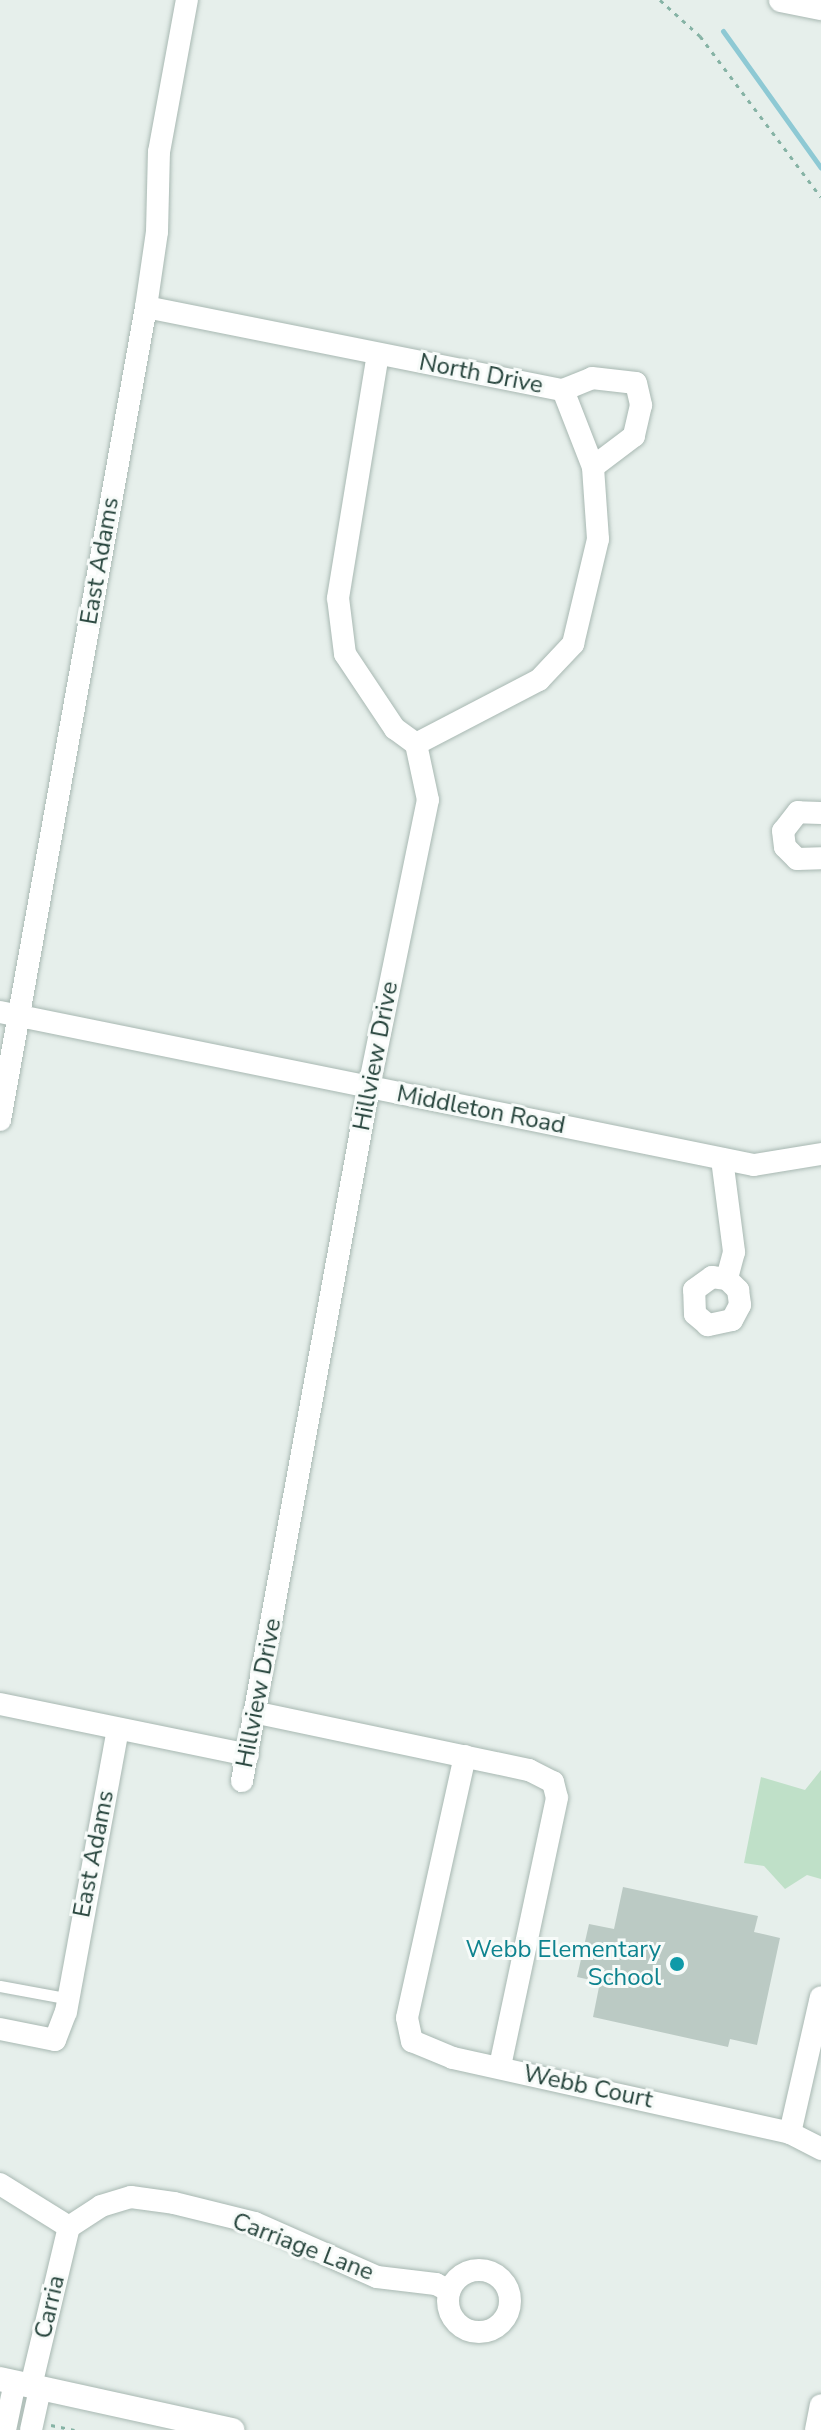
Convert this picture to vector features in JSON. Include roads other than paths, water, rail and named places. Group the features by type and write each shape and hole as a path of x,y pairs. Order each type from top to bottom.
{"street":[{"name":"East Adams","path":"0,1120 10,1014 146,307 157,232 159,152 187,0"},
{"path":"781,0 821,8"},
{"name":"North Drive","path":"146,307 563,390 593,467 598,539 573,644 539,680 416,744"},
{"path":"378,354 338,598 345,654 395,729 416,744"},
{"path":"563,390 592,378 636,383 641,405 634,436 593,467"},
{"name":"Hillview Drive","path":"242,1781 258,1713 369,1087 428,800 416,744"},
{"path":"821,813 798,812 783,831 785,847 797,859 821,858"},
{"name":"Middleton Road","path":"10,1014 754,1165 821,1154"},
{"path":"722,1159 734,1252 727,1279"},
{"path":"0,1704 248,1755"},
{"name":"Webb Court","path":"258,1713 541,1773 556,1790 500,2067 790,2133 821,2149"},
{"name":"East Adams","path":"0,2029 55,2040 66,2012 65,1998 118,1729"},
{"path":"465,1756 408,2030 412,2041 425,2049 500,2067"},
{"path":"790,2133 821,1997"},
{"path":"0,2184 69,2227"},
{"name":"Carriage Lane","path":"69,2227 101,2206 131,2197 174,2203 255,2223 358,2271 436,2284 449,2291"},
{"name":"Carria","path":"22,2384 69,2227"},
{"path":"22,2384 37,2427"},
{"path":"5,2430 22,2384"},
{"path":"22,2384 232,2430"},
{"path":"816,2430 821,2405"}],"lane":[{"path":"0,1986 65,1998"}],"waterway":[{"path":"723,31 821,168"}],"place":[{"name":"Webb Elementary School","path":"677,1964"}]}
